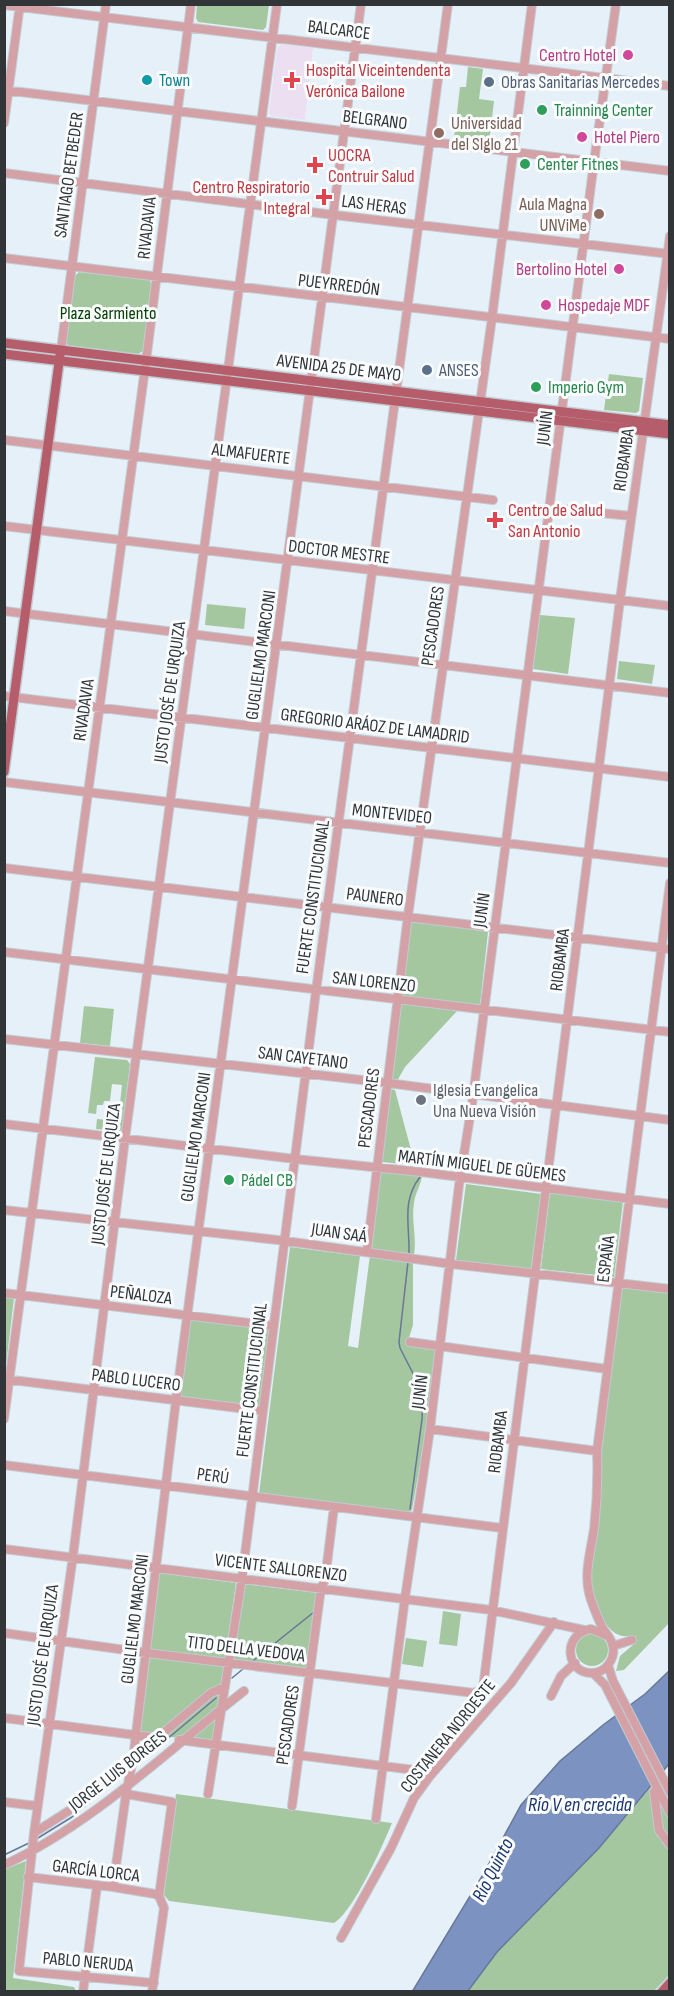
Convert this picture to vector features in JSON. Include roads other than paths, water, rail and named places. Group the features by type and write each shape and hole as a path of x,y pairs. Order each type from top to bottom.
{"main road":[{"name":"AVENIDA 25 DE MAYO","path":"4,343 61,350 145,366"},
{"path":"4,772 9,697 25,613 61,350"},
{"name":"AVENIDA 25 DE MAYO","path":"4,354 59,361 145,366 479,406 644,427 669,435"},
{"name":"AVENIDA 25 DE MAYO","path":"644,427 669,425"},
{"path":"662,1992 669,1983"}],"street":[{"name":"BALCARCE","path":"4,4 669,86"},
{"name":"SANTIAGO BETBEDER","path":"61,350 106,4"},
{"name":"RIVADAVIA","path":"4,1419 7,1379 22,1295 31,1213 157,278 191,4"},
{"name":"JUSTO JOSÉ DE URQUIZA","path":"20,1971 37,1806 73,1556 115,1222 277,4"},
{"name":"GUGLIELMO MARCONI","path":"113,1887 133,1760 176,1400 361,4"},
{"name":"FUERTE CONSTITUCIONAL","path":"208,1794 242,1578 327,906 448,4"},
{"name":"PESCADORES","path":"368,1251 397,999 492,318 532,4"},
{"name":"JUNÍN","path":"376,1819 441,1346 460,1177 473,1094 616,4"},
{"path":"4,123 20,5"},
{"name":"BELGRANO","path":"7,90 669,171"},
{"name":"LAS HERAS","path":"4,173 668,254"},
{"name":"RIOBAMBA","path":"483,1688 609,685 669,236"},
{"name":"PUEYRREDÓN","path":"4,258 669,339"},
{"name":"ALMAFUERTE","path":"4,440 493,500"},
{"path":"550,508 631,516"},
{"name":"DOCTOR MESTRE","path":"4,526 669,606"},
{"path":"4,611 669,693"},
{"name":"GREGORIO ARÁOZ DE LAMADRID","path":"9,697 669,777"},
{"name":"MONTEVIDEO","path":"4,782 669,863"},
{"name":"PAUNERO","path":"4,868 244,895 665,949"},
{"name":"ESPAÑA","path":"608,1636 592,1604 587,1578 597,1498 597,1451 651,1030 665,949 669,883"},
{"name":"SAN LORENZO","path":"4,952 669,1032"},
{"name":"SAN CAYETANO","path":"4,1039 388,1083 669,1120"},
{"name":"MARTÍN MIGUEL DE GÜEMES","path":"4,1124 460,1177 546,1190 669,1204"},
{"name":"JUAN SAÁ","path":"4,1210 285,1240 451,1264 669,1289"},
{"name":"PEÑALOZA","path":"4,1293 274,1326"},
{"path":"410,1342 607,1369"},
{"name":"PABLO LUCERO","path":"7,1379 264,1411"},
{"path":"430,1428 597,1451"},
{"name":"PERÚ","path":"4,1465 502,1528"},
{"name":"PESCADORES","path":"292,1806 334,1507"},
{"name":"VICENTE SALLORENZO","path":"4,1549 405,1598 491,1610 586,1630"},
{"path":"554,1622 566,1633 574,1664 584,1671 593,1673 605,1686 669,1813"},
{"name":"COSTANERA NOROESTE","path":"341,1938 391,1848 406,1813 429,1777 511,1683 554,1622"},
{"path":"571,1649 573,1639 580,1632 596,1630 608,1636 613,1646 613,1656 608,1665 593,1673"},
{"name":"TITO DELLA VEDOVA","path":"4,1633 474,1693 483,1688"},
{"path":"613,1646 632,1640"},
{"path":"551,1695 561,1676 574,1664"},
{"path":"608,1665 669,1792"},
{"name":"JORGE LUIS BORGES","path":"34,1833 70,1810 211,1693 225,1686"},
{"name":"JORGE LUIS BORGES","path":"4,1865 31,1852 75,1824 129,1784 178,1740 244,1691"},
{"path":"4,1718 158,1738"},
{"path":"178,1740 383,1766 422,1772 429,1777"},
{"path":"654,1792 659,1830 669,1845"},
{"path":"126,1794 172,1802 159,1896 165,1908 153,1987"},
{"path":"4,1802 37,1806"},
{"name":"GARCÍA LORCA","path":"28,1877 113,1887 159,1896"},
{"path":"83,1992 97,1886"},
{"name":"PABLO NERUDA","path":"20,1971 85,1976 153,1987"}],"water":[{"name":"Río V en crecida","path":"669,1671 669,1764 599,1848 497,1952 468,1991 412,1992 481,1878 521,1805 560,1761 645,1694"}],"waterway":[{"path":"409,1254 408,1205 410,1195 420,1177"},
{"path":"408,1262 399,1342 423,1393 422,1419 410,1509"},
{"path":"254,1660 314,1612"},
{"path":"232,1678 243,1669"},
{"path":"135,1766 216,1698"},
{"path":"38,1838 72,1817 125,1773"},
{"path":"4,1855 29,1843"}],"place":[{"name":"Centro Hotel","path":"628,55"},
{"name":"Town","path":"147,80"},
{"name":"Hospital Viceintendenta Verónica Bailone","path":"292,80"},
{"name":"Obras Sanitarias Mercedes","path":"489,82"},
{"name":"Trainning Center","path":"542,110"},
{"name":"Universidad del SIglo 21","path":"439,133"},
{"name":"Hotel Piero","path":"582,137"},
{"name":"Center Fitnes","path":"525,164"},
{"name":"UOCRA Contruir Salud","path":"315,165"},
{"name":"Centro Respiratorio Integral","path":"324,197"},
{"name":"Aula Magna UNViMe","path":"599,214"},
{"name":"Bertolino Hotel","path":"619,269"},
{"name":"Hospedaje MDF","path":"546,305"},
{"name":"ANSES","path":"427,370"},
{"name":"Imperio Gym","path":"536,387"},
{"name":"Centro de Salud San Antonio","path":"495,520"},
{"name":"Iglesia Evangelica Una Nueva Visión","path":"421,1100"},
{"name":"Pádel CB","path":"229,1180"}],"park label":[{"name":"Plaza Sarmiento","path":"108,313"}],"water label":[{"name":"Río Quinto","path":"493,1870"}]}
